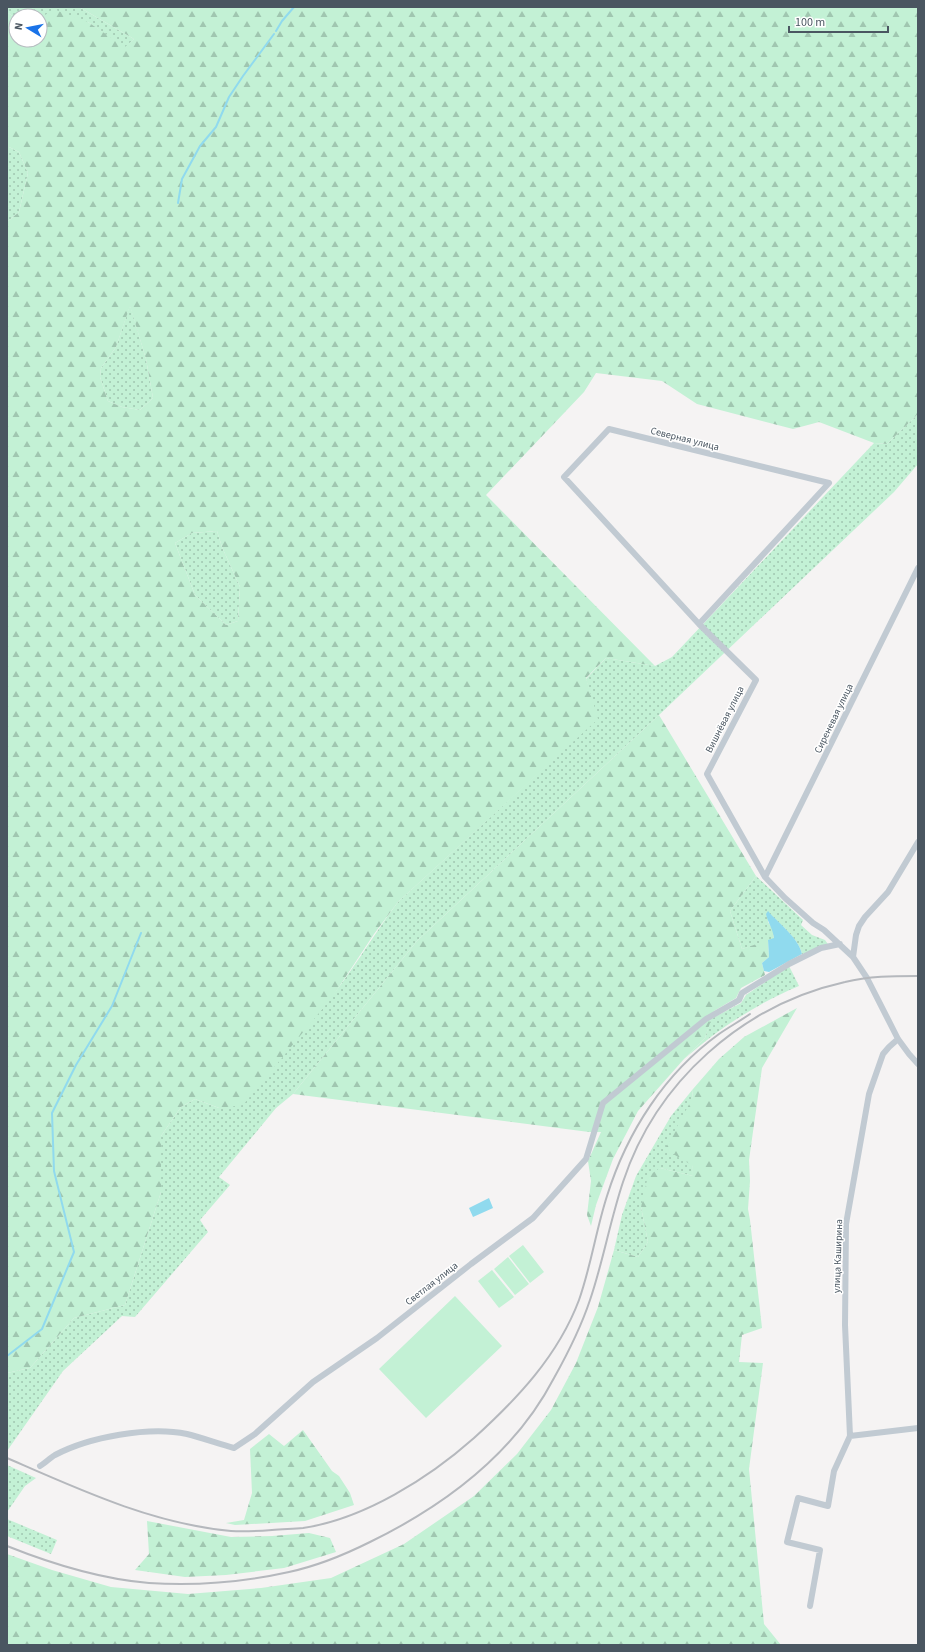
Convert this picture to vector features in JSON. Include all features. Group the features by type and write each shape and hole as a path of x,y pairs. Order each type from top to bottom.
{"street":[{"name":"Северная улица","path":"609,429 828,483 699,624 564,477 609,429"},
{"name":"Сиреневая улица","path":"765,877 918,568"},
{"name":"Вишнёвая улица","path":"699,624 756,680 707,774 765,877"},
{"path":"853,957 856,934 864,916 888,892 918,842"},
{"path":"765,877 785,898 840,944 853,957 867,978 898,1039 918,1064"},
{"name":"Светлая улица","path":"40,1466 54,1456 74,1447 143,1431 187,1434 234,1448 255,1434 314,1382 377,1338 471,1264 533,1218 586,1158 603,1103 706,1019 739,1000 742,992 789,964 821,948 840,944"},
{"name":"улица Каширина","path":"850,1436 845,1325 846,1224 870,1094 883,1054 898,1039"},
{"path":"810,1606 820,1550 787,1542 798,1498 828,1506 834,1471 850,1436 918,1428"}],"green space":[{"path":"7,7 79,7 134,39 125,48 88,22 48,20 48,8 8,8 8,13"},
{"path":"79,7 918,7 918,414 887,444 874,443 819,422 793,429 697,404 662,381 596,373 584,392 486,495 655,666 606,658 586,678 598,719 398,902 374,934 333,996 243,1105 219,1108 195,1099 181,1107 161,1136 161,1192 125,1305 74,1318 30,1368 7,1373 7,222 19,212 28,173 19,152 7,146 7,12 8,48 48,48 48,13 53,9 88,22 125,47 134,39","holes":["130,306 146,359 153,398 140,410 122,407 108,401 100,377 101,368 116,347","217,531 222,547 240,587 238,621 226,625 195,595 175,543 192,533"]},
{"path":"7,146 19,152 28,173 19,212 7,222"},
{"path":"130,305 146,359 153,398 140,410 122,407 108,401 100,377 101,368 116,347"},
{"path":"918,414 918,464 894,492 659,715 417,941 293,1094 276,1108 219,1177 230,1185 200,1220 208,1232 135,1317 122,1316 63,1371 7,1451 7,1373 30,1368 74,1318 125,1305 161,1192 161,1136 181,1107 195,1099 219,1108 321,1010 398,902 597,719 586,679 606,658 655,666 672,657 874,443 887,444"},
{"path":"217,531 222,547 240,587 238,621 226,625 195,595 175,543 192,533"},
{"path":"659,715 756,876 730,911 742,949 768,940 769,957 762,963 765,975 741,988 736,998 714,1011 705,1038 684,1059 638,1111 613,1159 596,1205 591,1226 587,1215 591,1181 588,1161 601,1132 589,1132 293,1094 417,941"},
{"path":"756,876 803,920 801,925 812,935 825,940 830,947 802,954 797,942 768,912 768,922 773,930 774,939 742,949 730,911"},
{"path":"789,966 799,986 783,993 738,1018 710,1037 684,1059 705,1038 711,1019 741,1003 746,995"},
{"path":"797,1008 762,1068 749,1160 750,1181 748,1209 762,1328 742,1335 739,1362 763,1363 749,1469 764,1624 781,1645 7,1645 7,1554 52,1570 111,1587 188,1594 261,1588 331,1578 404,1544 474,1496 517,1454 551,1410 576,1363 598,1307 614,1250 638,1257 648,1242 641,1207 648,1176 660,1168 693,1176 693,1166 665,1149 692,1099 693,1089 719,1059 744,1037"},
{"path":"693,1089 693,1176 660,1168 641,1207 648,1242 638,1257 614,1250 622,1215 636,1176 671,1116"},
{"path":"523,1245 544,1272 530,1283 509,1256"},
{"path":"508,1257 529,1284 515,1295 494,1269"},
{"path":"492,1270 514,1297 499,1308 478,1281"},
{"path":"455,1296 502,1346 426,1418 379,1369"},
{"path":"303,1430 332,1471 339,1476 350,1493 354,1505 305,1521 235,1525 226,1523 244,1520 252,1493 250,1449 269,1434 284,1446"},
{"path":"7,1465 36,1478 25,1486 7,1512"},
{"path":"7,1519 57,1540 51,1554 7,1536"},
{"path":"147,1521 231,1537 309,1533 330,1538 336,1552 284,1568 226,1575 185,1577 135,1570 149,1554"}],"water":[{"path":"768,911 797,942 802,954 769,972 764,971 762,963 769,957 768,940 774,938 766,914"},
{"path":"489,1198 493,1208 473,1217 469,1208"}],"waterway":[{"path":"276,31 294,7"},
{"path":"178,203 182,179 200,146 216,127 229,97 274,34"},
{"path":"7,1356 42,1329 74,1252 54,1171 52,1113 76,1065 112,1006 141,933"}],"railway":[{"path":"7,1546 76,1570 131,1581 166,1584 237,1581 299,1570 340,1556 398,1528 424,1512 475,1475 519,1430 538,1405 564,1359 586,1310 595,1286 618,1197 638,1146 657,1112 681,1081 708,1053 738,1029 772,1009 807,993 845,982 872,977 918,976"},
{"path":"7,1458 116,1504 173,1521 231,1531 303,1528 326,1523 349,1516 372,1506 416,1482 456,1453 506,1408 548,1358 560,1340 579,1300 607,1196 615,1172 637,1127 650,1106 682,1067 719,1034 750,1014"}]}
